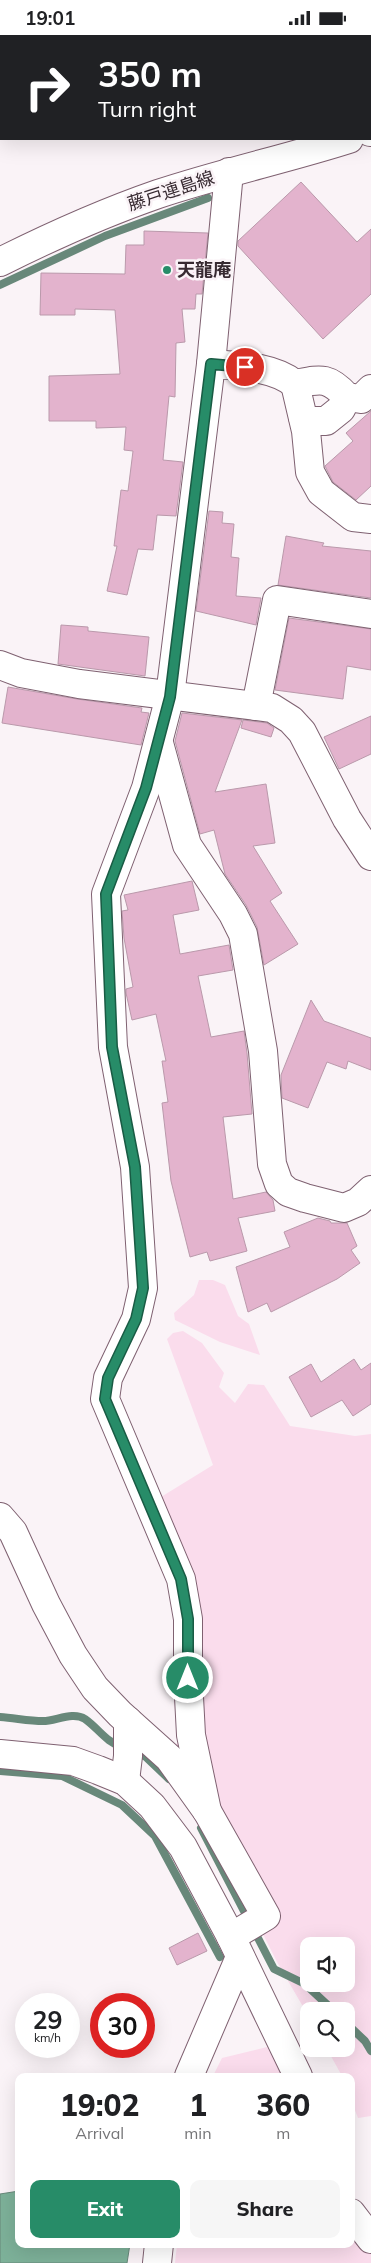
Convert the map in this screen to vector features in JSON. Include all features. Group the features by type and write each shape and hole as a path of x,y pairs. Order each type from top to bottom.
{"street":[{"name":"藤戸連島線","path":"0,262 89,219 229,172 345,140"},
{"path":"207,1811 191,1735 188,1678 188,1619 181,1579 105,1399 108,1378 136,1319 143,1288 135,1167 112,1047 106,894 146,788 170,697 211,364 229,172"},
{"path":"211,364 245,367 272,373 289,379 295,384 303,417 310,472 321,492 353,517 371,519"},
{"path":"295,384 318,380 334,383 359,393 326,421 311,421 303,417"},
{"path":"256,706 277,600 371,614"},
{"path":"0,665 21,673 78,684 170,697 272,708 291,720 302,732 347,819 371,856"},
{"path":"158,739 186,845 233,914 243,934 263,1051 272,1164 279,1184 288,1192 344,1208 358,1201 371,1189"},
{"path":"0,1517 13,1532 72,1655 95,1687 127,1750 152,1806 183,1847 244,1936 297,2073"},
{"path":"0,1754 73,1761 127,1750 169,1758 207,1811 266,1916 244,1936 190,2073"},
{"path":"355,2218 371,2239"},
{"path":"157,2263 159,2248"}],"shaded area":[{"path":"199,1280 213,1280 225,1285 238,1316 249,1324 260,1355 220,1342 175,1320 174,1313 194,1295"},
{"path":"183,1331 202,1343 224,1373 219,1387 235,1403 248,1384 264,1385 290,1426 355,1436 371,1434 371,2116 358,2118 355,2110 355,2073 340,2073 331,2057 355,2057 355,2002 300,2002 277,1962 171,1751 197,1718 161,1497 213,1465 167,1339 173,1333"},
{"path":"267,2047 283,2073 214,2073 222,2058"},
{"path":"15,2192 15,2248 129,2248 127,2263 0,2263 0,2194"},
{"path":"355,2237 371,2254 371,2263 175,2263 177,2248 355,2248"}],"building":[{"path":"301,182 357,242 371,229 371,294 323,339 238,246 238,241"},
{"path":"144,231 208,233 202,294 196,294 195,309 182,309 185,342 176,343 175,397 169,396 163,460 183,462 176,516 157,515 153,550 138,549 127,595 107,591 117,546 114,546 121,490 128,491 133,451 124,450 126,427 96,428 96,421 49,421 49,376 120,374 115,310 75,309 75,315 40,315 41,273 125,274 126,245 144,245"},
{"path":"371,411 371,486 356,500 333,482 325,466 353,441 346,433"},
{"path":"209,511 223,512 222,523 234,524 231,557 239,558 236,596 261,598 256,625 196,611"},
{"path":"286,536 324,543 322,546 371,551 371,598 278,585"},
{"path":"289,618 371,629 371,670 347,666 343,699 275,690"},
{"path":"61,625 88,627 88,631 149,637 145,676 58,664"},
{"path":"8,687 142,708 141,712 149,713 141,745 2,723"},
{"path":"182,713 242,720 215,792 266,784 275,843 253,846 282,893 270,901 298,944 264,965 257,927 246,905 225,874 214,830 200,834 175,741"},
{"path":"371,716 371,754 339,769 324,737"},
{"path":"243,720 267,723 274,728 271,737 241,728"},
{"path":"192,881 199,910 173,915 180,954 229,945 233,970 198,976 211,1037 244,1031 247,1053 252,1114 223,1117 233,1199 266,1192 273,1200 275,1211 238,1218 247,1251 210,1261 207,1252 190,1257 171,1181 162,1103 168,1102 162,1061 166,1061 156,1014 132,1020 126,989 133,987 124,938 122,911 128,910 124,895"},
{"path":"311,1000 324,1021 371,1038 371,1070 348,1061 346,1069 327,1062 308,1108 282,1098 281,1075"},
{"path":"318,1218 330,1221 331,1223 347,1223 357,1246 351,1250 360,1263 337,1279 271,1312 267,1303 248,1312 236,1267 290,1247 284,1232"},
{"path":"354,1359 361,1370 371,1363 371,1404 353,1416 342,1400 311,1417 289,1377 311,1364 321,1382"},
{"path":"198,1933 207,1951 177,1965 169,1948"}],"waterway":[{"path":"0,285 105,236 208,198"},
{"path":"0,1717 32,1721 48,1721 70,1716 80,1717 90,1723 111,1742 122,1747"},
{"path":"134,1750 146,1757 169,1779"},
{"path":"0,1771 62,1776 122,1805 155,1836 220,1957"},
{"path":"201,1828 274,1969 305,1984 324,2002"},
{"path":"355,2032 365,2041 371,2051"}],"place":[{"name":"天龍庵","path":"167,270"}],"route":[{"path":"188,1678 188,1619 181,1579 105,1399 108,1378 136,1319 143,1288 135,1167 112,1047 106,894 146,788 170,697 211,364 245,367"}]}
